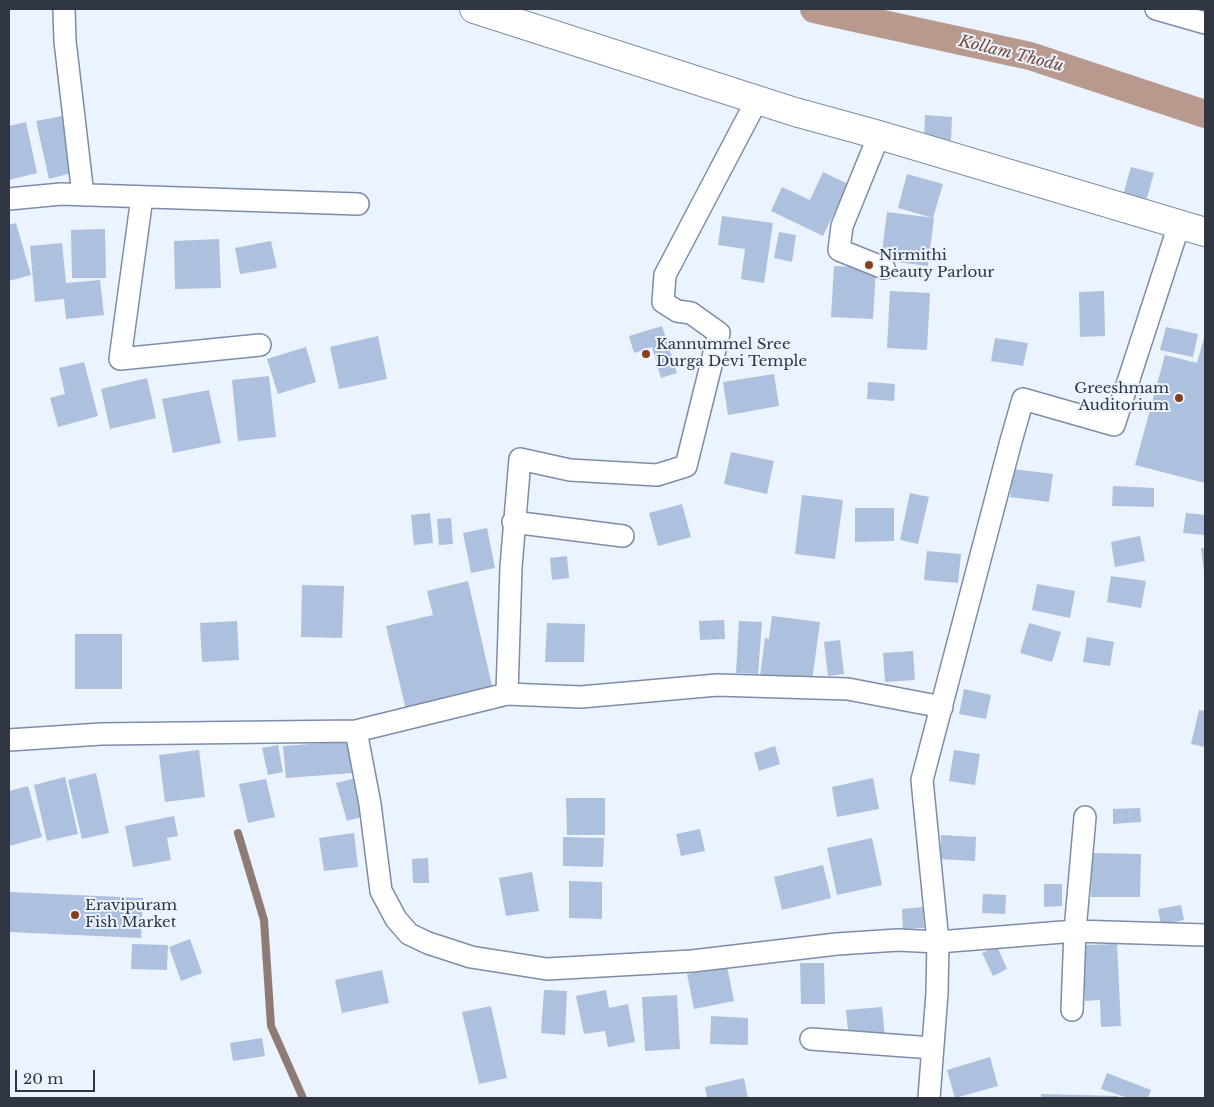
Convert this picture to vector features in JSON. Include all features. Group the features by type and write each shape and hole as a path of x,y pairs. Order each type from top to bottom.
{"street":[{"path":"64,9 65,41 76,119 83,194"},
{"path":"474,9 757,100 1205,232"},
{"path":"1156,9 1205,23"},
{"path":"508,694 513,522 520,459 570,470 657,475 686,466 719,333 691,313 677,311 663,302 665,275 757,100"},
{"path":"879,135 842,226 839,250 884,268"},
{"path":"9,199 83,194 358,204"},
{"path":"142,197 120,359 260,346"},
{"path":"929,1098 938,942 922,780 1023,399 1114,425 1179,224"},
{"path":"513,522 623,536"},
{"path":"9,740 101,734 356,731 508,694 581,697 717,685 848,690 942,707"},
{"path":"356,731 370,804 381,891 385,902 409,934 449,951 547,969 692,961 837,944 898,940 938,942 1075,931 1205,935"},
{"path":"1072,1010 1075,931 1085,817"},
{"path":"811,1039 932,1048"}],"building":[{"path":"925,115 952,117 951,141 924,140"},
{"path":"62,116 75,172 49,179 36,121"},
{"path":"26,122 37,173 9,180 9,126"},
{"path":"1131,167 1154,173 1144,208 1121,202"},
{"path":"823,172 848,184 823,236 771,211 782,187 810,200"},
{"path":"907,174 943,184 933,218 898,208"},
{"path":"887,212 934,218 928,266 881,260"},
{"path":"722,216 773,223 764,283 741,279 745,249 718,245"},
{"path":"16,223 31,275 9,281 9,225"},
{"path":"105,229 106,278 72,278 71,230"},
{"path":"779,232 796,235 792,262 774,258"},
{"path":"219,239 221,288 175,289 174,241"},
{"path":"271,241 277,268 240,274 235,248"},
{"path":"62,243 66,283 100,280 104,315 66,319 64,299 35,302 30,246"},
{"path":"834,266 876,268 873,319 831,317"},
{"path":"890,291 930,293 927,350 887,348"},
{"path":"1104,291 1105,336 1080,337 1079,292"},
{"path":"662,326 677,373 661,378 652,347 634,353 629,336"},
{"path":"1166,327 1198,334 1193,357 1160,350"},
{"name":"Greeshmam Auditorium","path":"1205,334 1205,483 1135,465 1165,355 1197,363"},
{"path":"378,336 387,379 339,389 330,347"},
{"path":"995,338 1028,343 1023,366 991,361"},
{"path":"306,347 316,382 278,394 267,359"},
{"path":"84,362 98,416 58,427 50,398 65,394 59,368"},
{"path":"774,374 779,406 728,415 723,382"},
{"path":"269,376 276,437 238,441 232,380"},
{"path":"147,378 156,418 110,429 101,389"},
{"path":"868,382 895,384 894,401 867,399"},
{"path":"209,390 221,443 173,453 162,399"},
{"path":"731,452 774,461 767,494 724,484"},
{"path":"1013,469 1053,474 1049,502 1010,497"},
{"path":"1113,486 1154,488 1154,507 1112,506"},
{"path":"910,493 929,497 918,544 900,540"},
{"path":"802,495 843,500 835,559 795,554"},
{"path":"682,504 691,537 658,546 649,513"},
{"path":"855,508 894,508 894,541 855,542"},
{"path":"430,513 433,543 414,545 411,515"},
{"path":"1186,513 1205,515 1205,535 1183,533"},
{"path":"451,518 453,544 439,545 437,519"},
{"path":"487,528 495,568 471,573 463,533"},
{"path":"1140,536 1145,561 1115,567 1111,542"},
{"path":"1201,548 1205,548 1205,572 1204,572"},
{"path":"927,551 961,554 958,583 924,580"},
{"path":"567,556 569,578 552,580 550,558"},
{"path":"1111,576 1146,581 1141,608 1107,602"},
{"path":"468,581 493,690 406,710 386,626 433,615 427,591"},
{"path":"1037,584 1075,591 1070,618 1032,610"},
{"path":"302,585 344,586 342,638 301,637"},
{"path":"772,616 820,622 812,681 760,676 765,638 769,639"},
{"path":"724,620 725,639 700,640 699,621"},
{"path":"237,621 239,660 202,662 200,623"},
{"path":"739,621 762,622 758,674 736,673"},
{"path":"547,623 585,624 584,662 545,662"},
{"path":"1029,623 1061,632 1052,662 1020,653"},
{"path":"75,634 122,634 122,689 75,689"},
{"path":"1087,637 1114,642 1110,666 1083,662"},
{"path":"840,640 844,674 828,676 824,642"},
{"path":"913,651 915,680 885,682 883,653"},
{"path":"964,689 991,695 986,719 959,714"},
{"path":"1199,710 1205,711 1205,747 1191,744"},
{"path":"351,741 353,773 286,778 283,746"},
{"path":"278,745 283,772 268,775 262,748"},
{"path":"775,746 780,764 759,771 754,753"},
{"path":"199,750 205,797 165,802 159,755"},
{"path":"954,750 980,754 975,785 949,781"},
{"path":"96,773 109,833 82,839 68,780"},
{"path":"65,777 78,834 47,841 34,785"},
{"path":"355,778 365,816 347,821 336,783"},
{"path":"873,778 879,809 837,817 832,787"},
{"path":"266,779 275,817 248,823 239,784"},
{"path":"28,786 42,837 9,846 9,791"},
{"path":"566,798 605,798 605,835 567,835"},
{"path":"1140,808 1141,822 1113,824 1113,809"},
{"path":"174,816 178,836 167,838 171,860 133,867 125,826"},
{"path":"700,829 705,851 681,856 676,834"},
{"path":"354,833 358,867 324,871 319,838"},
{"path":"941,835 976,837 975,861 940,859"},
{"path":"563,837 604,838 603,867 563,866"},
{"path":"872,838 882,885 837,895 827,848"},
{"path":"1092,853 1141,854 1140,897 1091,897"},
{"path":"428,858 429,883 413,883 412,859"},
{"path":"823,865 831,898 782,910 774,877"},
{"path":"532,872 539,911 506,916 499,878"},
{"path":"569,881 602,882 602,919 569,918"},
{"path":"1044,884 1062,884 1062,906 1044,907"},
{"name":"Eravipuram Fish Market","path":"9,892 143,898 141,938 9,932"},
{"path":"983,894 1006,895 1005,914 982,913"},
{"path":"1181,905 1184,920 1161,925 1158,909"},
{"path":"923,907 924,928 903,929 902,909"},
{"path":"190,939 202,973 181,981 169,947"},
{"path":"132,944 168,945 167,970 131,969"},
{"path":"1117,944 1121,1026 1101,1027 1100,1000 1085,1001 1083,945"},
{"path":"997,946 1007,969 993,976 982,953"},
{"path":"800,963 824,963 825,1004 801,1004"},
{"path":"727,966 734,1001 694,1009 687,974"},
{"path":"382,970 389,1003 342,1013 335,980"},
{"path":"544,990 567,991 565,1035 541,1033"},
{"path":"606,990 609,1008 628,1004 635,1042 608,1047 605,1031 584,1034 576,996"},
{"path":"677,995 680,1049 645,1051 642,997"},
{"path":"491,1006 507,1078 479,1084 462,1012"},
{"path":"882,1007 885,1038 849,1041 846,1010"},
{"path":"711,1016 748,1018 748,1045 710,1044"},
{"path":"262,1038 265,1056 233,1061 230,1043"},
{"path":"990,1057 998,1086 955,1098 947,1070"},
{"path":"1107,1073 1151,1090 1148,1098 1128,1098 1101,1089"},
{"path":"744,1078 748,1098 707,1098 705,1087"},
{"path":"1041,1094 1118,1096 1118,1098 1041,1098"}],"waterway":[{"name":"Kollam Thodu","path":"814,9 1030,56 1205,114"},
{"path":"238,833 264,920 271,1026 303,1098"}],"place":[{"name":"Nirmithi Beauty Parlour","path":"869,265"},
{"name":"Kannummel Sree Durga Devi Temple","path":"646,354"},
{"name":"Greeshmam Auditorium","path":"1179,398"},
{"name":"Eravipuram Fish Market","path":"75,915"}]}
